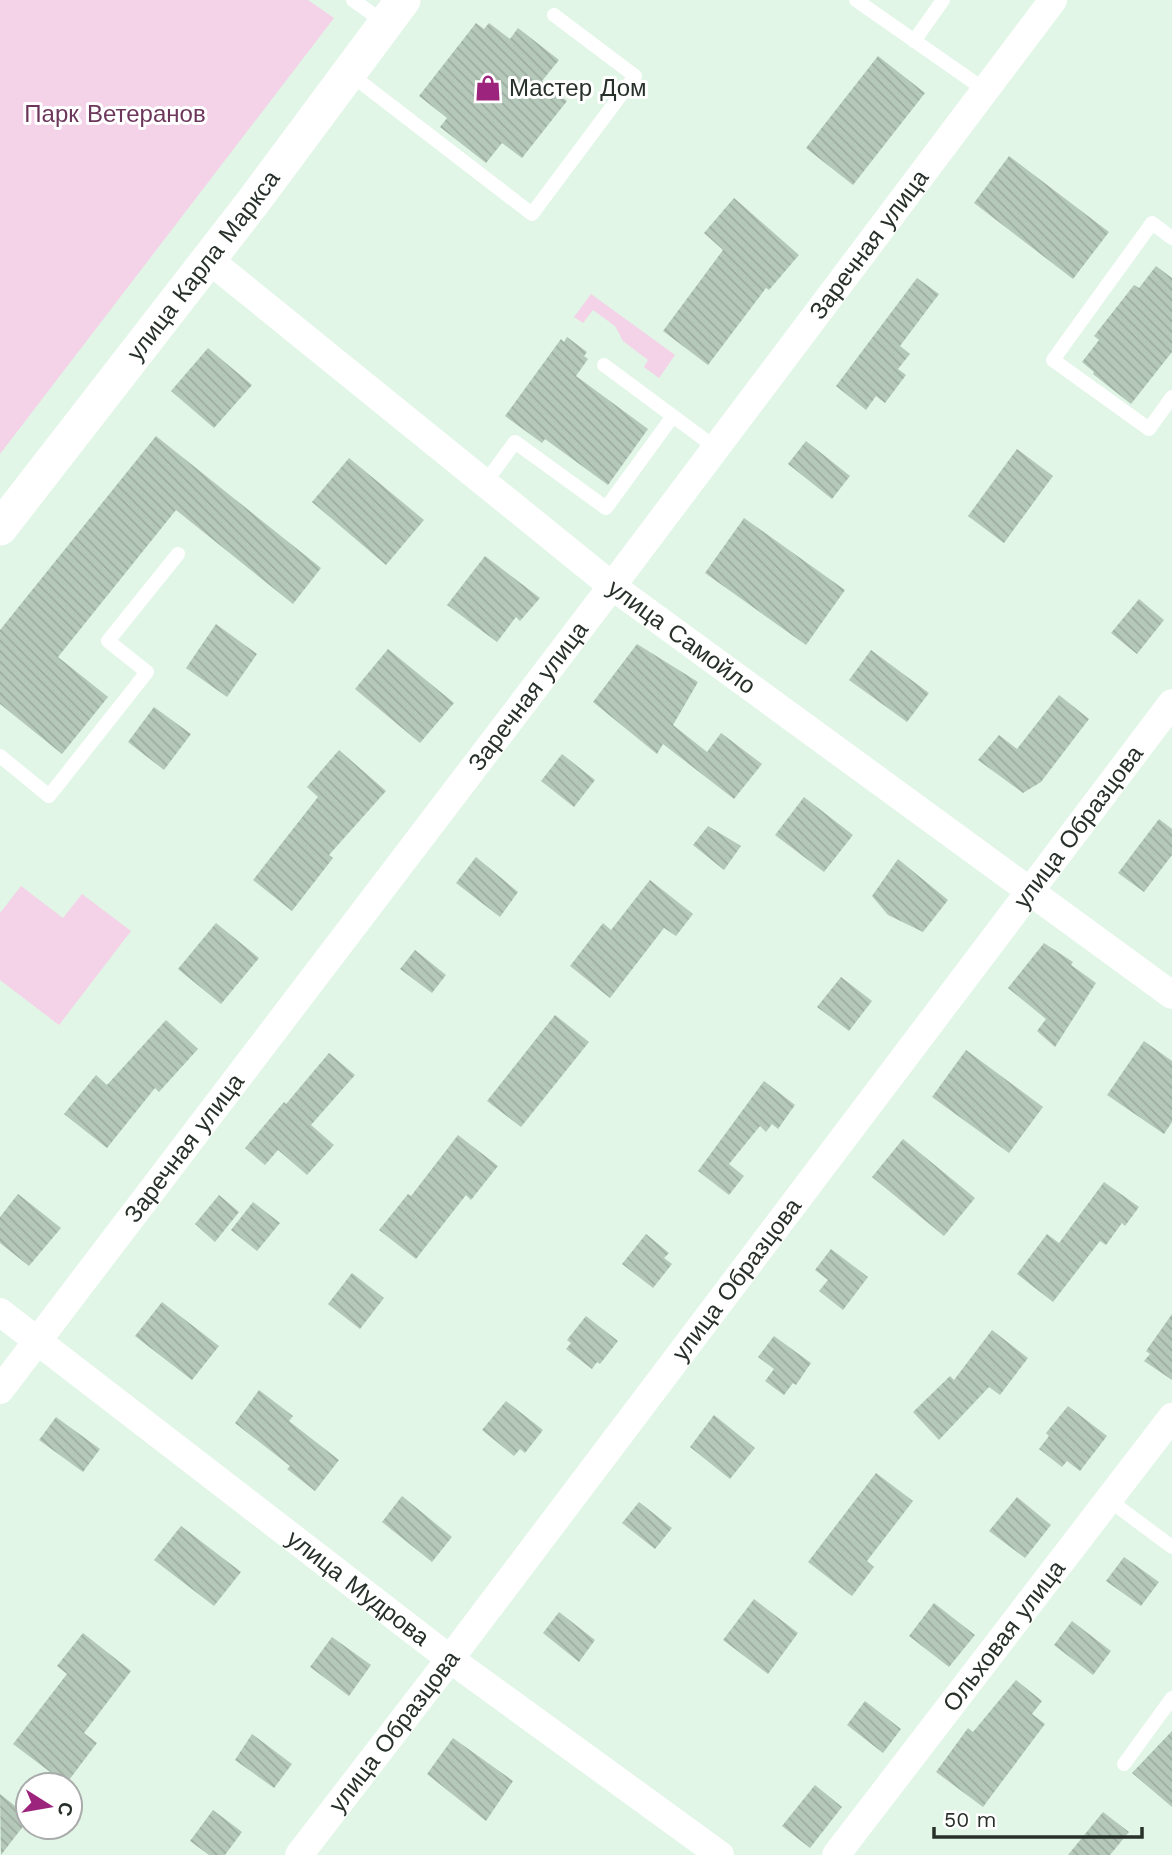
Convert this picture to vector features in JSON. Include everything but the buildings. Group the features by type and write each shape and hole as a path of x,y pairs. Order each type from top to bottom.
{"street":[{"name":"Заречная улица","path":"0,1390 1053,0"},
{"name":"улица Карла Маркса","path":"0,528 253,202 394,12"},
{"name":"улица Самойло","path":"208,259 611,586 1172,995"},
{"name":"улица Образцова","path":"299,1855 1172,703"},
{"name":"улица Мудрова","path":"0,1312 450,1659 720,1855"},
{"name":"Ольховая улица","path":"836,1855 1172,1418"}],"lane":[{"path":"354,0 394,12"},
{"path":"856,0 985,90"},
{"path":"914,40 943,0"},
{"path":"349,73 532,214 635,76 554,15"},
{"path":"1172,238 1152,223 1053,360 1149,429 1172,397"},
{"path":"604,365 716,447"},
{"path":"485,483 515,442 606,508 673,416"},
{"path":"0,756 49,796 147,672 108,641 178,554"},
{"path":"1109,1500 1172,1546"},
{"path":"1124,1764 1172,1698"}],"green space":[{"name":"Парк Ветеранов","path":"0,0 308,0 334,18 0,454"},
{"path":"591,294 675,355 659,378 644,367 648,360 623,341 615,326 593,310 583,323 574,317"},
{"path":"21,886 63,918 82,894 131,931 59,1025 0,980 0,913"}],"place":[{"name":"Мастер Дом","path":"488,88"}]}
